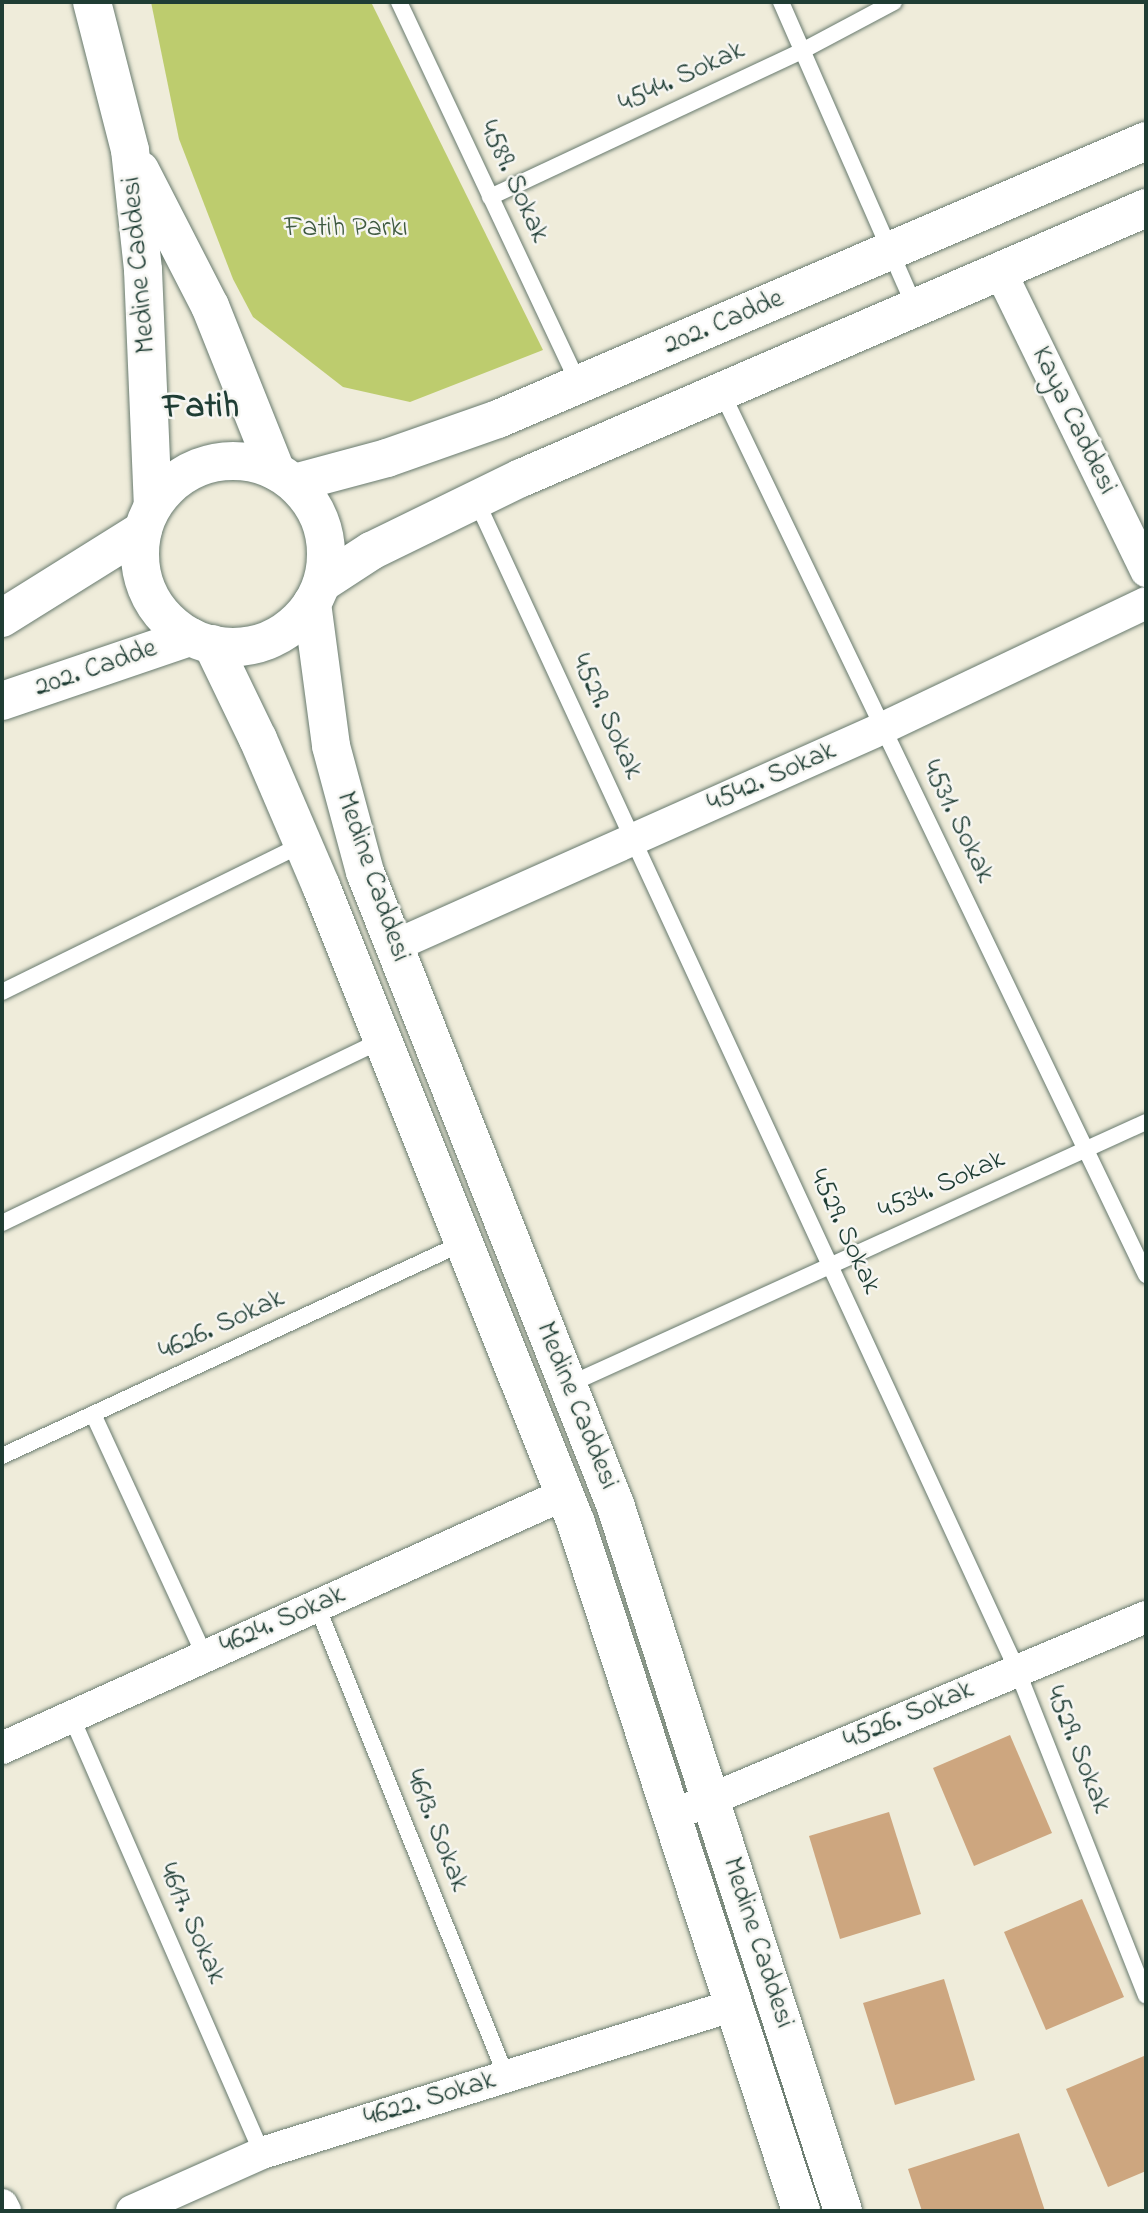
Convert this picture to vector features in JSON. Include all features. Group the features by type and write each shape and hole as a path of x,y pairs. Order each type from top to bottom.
{"street":[{"name":"Medine Caddesi","path":"92,2 130,150 143,271 148,518"},
{"name":"202. Cadde","path":"285,477 447,439 1146,141"},
{"name":"Medine Caddesi","path":"130,150 215,316 285,477"},
{"path":"148,518 140,563 145,586 156,606 201,640 235,646 268,639 298,621 317,593 371,551 476,499 1146,208"},
{"name":"Kaya Caddesi","path":"1000,271 1146,570"},
{"path":"2,618 148,518 173,482 212,463 234,461 285,477 320,518 326,539 317,593"},
{"name":"Medine Caddesi","path":"317,593 320,679 342,794 365,872 616,1507 843,2211"},
{"name":"4542. Sokak","path":"394,946 883,728 1146,603"},
{"name":"Medine Caddesi","path":"201,640 303,844 565,1494 800,2211"},
{"name":"202. Cadde","path":"2,701 201,640"},
{"name":"4624. Sokak","path":"2,1748 565,1494"},
{"name":"4526. Sokak","path":"671,1816 1146,1617"},
{"name":"4622. Sokak","path":"132,2211 262,2152 733,2005"},
{"path":"2,2205 5,2211"}],"lane":[{"name":"4589. Sokak","path":"399,2 579,385"},
{"path":"781,2 916,308"},
{"name":"4544. Sokak","path":"490,197 802,51 894,2"},
{"name":"4531. Sokak","path":"721,391 1146,1275"},
{"name":"4529. Sokak","path":"476,499 1017,1671 1146,1995"},
{"path":"2,992 303,844"},
{"path":"2,1223 382,1040"},
{"name":"4534. Sokak","path":"568,1385 1146,1122"},
{"name":"4626. Sokak","path":"2,1456 464,1243"},
{"path":"93,1414 205,1656"},
{"name":"4613. Sokak","path":"317,1606 506,2076"},
{"name":"4617. Sokak","path":"71,1716 262,2152"}],"green space":[{"name":"Fatih Parkı","path":"151,2 371,2 543,350 410,402 343,387 253,317 233,279 179,139"}],"building":[{"path":"1010,1735 1052,1833 974,1866 933,1768"},
{"path":"889,1812 921,1914 840,1939 809,1836"},
{"path":"1082,1899 1124,1997 1046,2030 1004,1932"},
{"path":"944,1979 975,2080 895,2105 863,2003"},
{"path":"1144,2056 1146,2171 1108,2187 1066,2089"},
{"path":"1019,2133 1045,2211 922,2211 908,2169"}],"district":[{"name":"Fatih","path":"201,408"}]}
